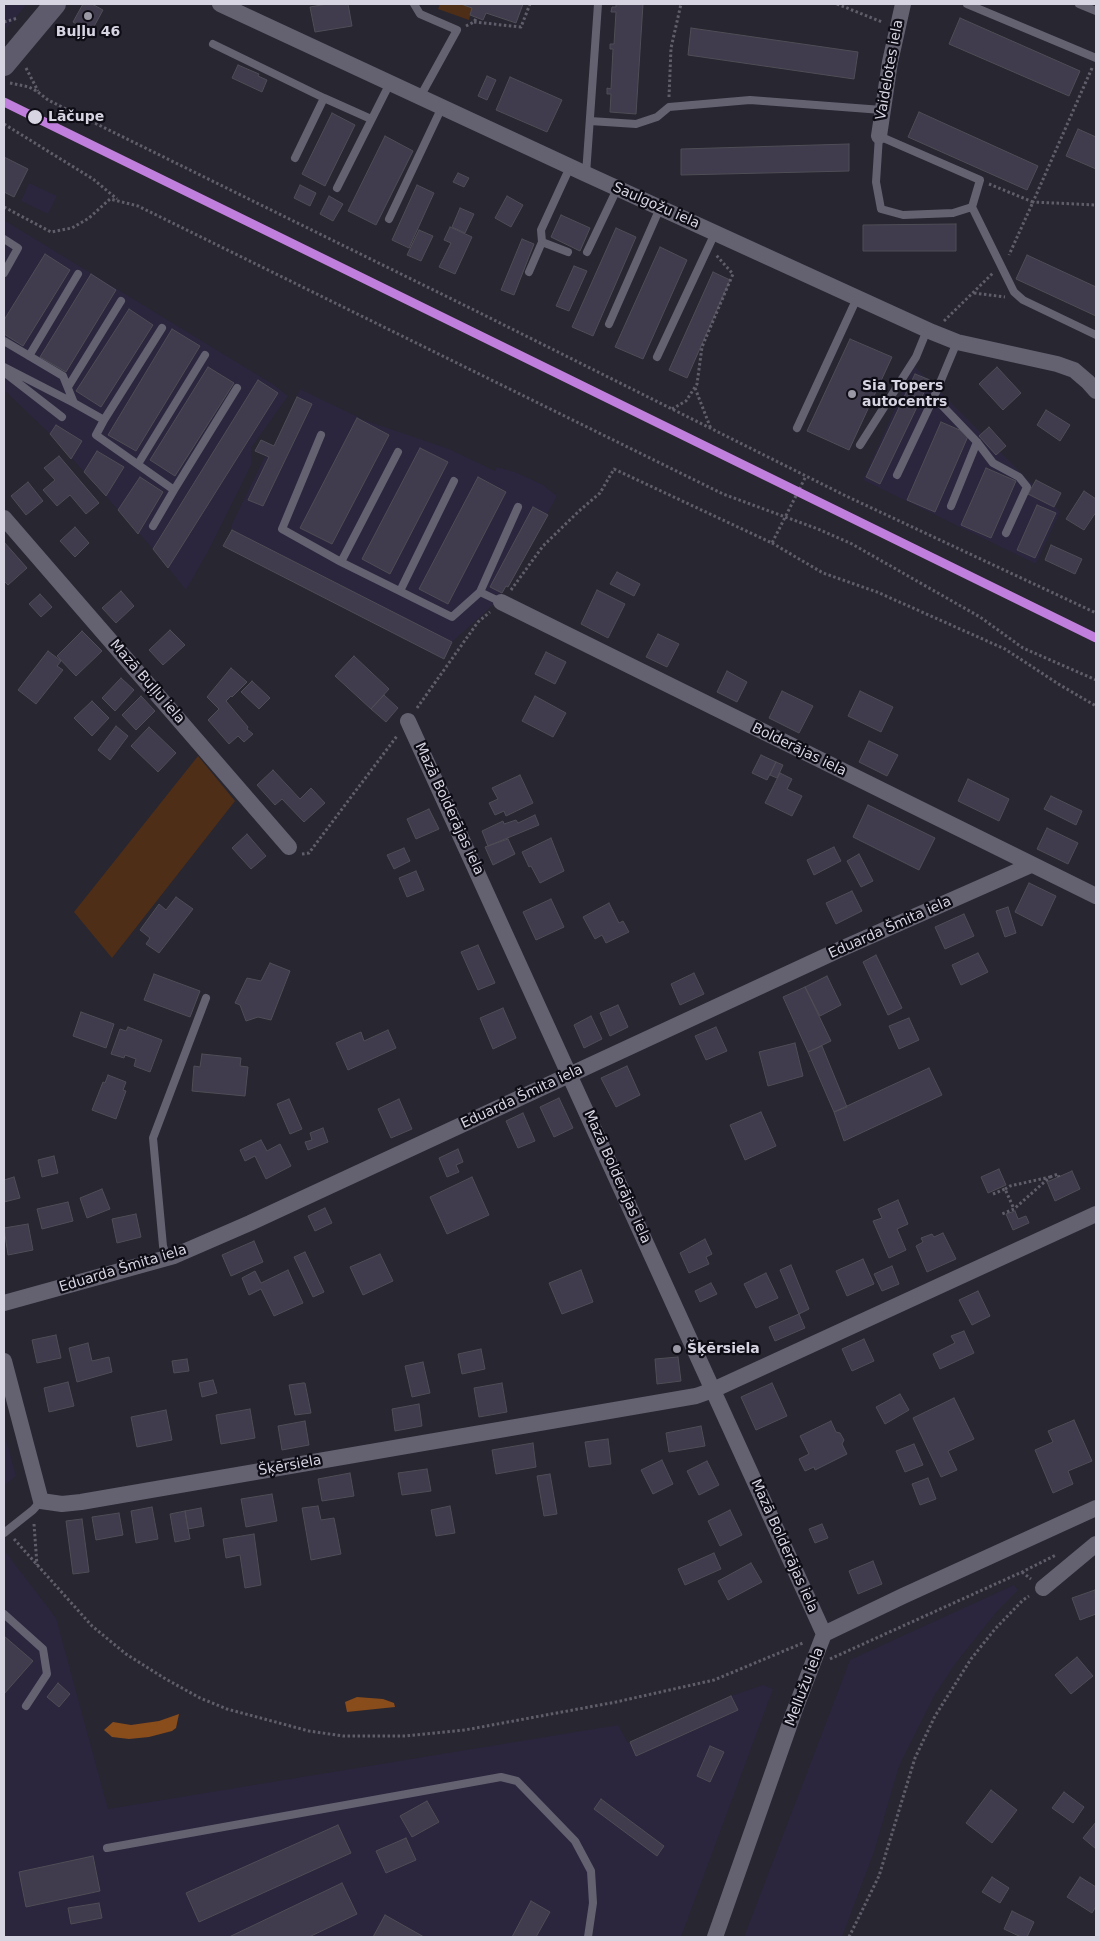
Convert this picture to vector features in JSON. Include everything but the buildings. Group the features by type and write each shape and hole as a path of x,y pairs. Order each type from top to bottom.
{"street":[{"path":"14,64 55,4"},
{"name":"Saulgožu iela","path":"220,4 660,208 711,240 856,298 958,342 1057,364 1074,370 1096,392"},
{"name":"Vaidelotes iela","path":"879,136 890,62 902,4"},
{"name":"Mazā Buļļu iela","path":"4,518 289,847"},
{"name":"Bolderājas iela","path":"501,602 1096,896"},
{"name":"Mazā Bolderājas iela","path":"408,721 824,1634"},
{"name":"Eduarda Šmita iela","path":"4,1303 167,1258 250,1223 850,946 1031,865"},
{"name":"Šķērsiela","path":"37,1506 89,1501 688,1398 713,1390 1096,1214"},
{"path":"4,1361 37,1506"},
{"name":"Mellužu iela","path":"715,1937 824,1634 1096,1508"},
{"path":"1043,1588 1096,1544"}],"lane":[{"path":"414,4 420,14 457,30 420,97"},
{"path":"586,174 598,4"},
{"path":"967,4 1096,59"},
{"path":"1079,4 1096,11"},
{"path":"213,44 371,119"},
{"path":"337,188 390,83"},
{"path":"295,158 324,98"},
{"path":"590,121 636,124 658,118 669,107 750,100 882,110"},
{"path":"389,219 442,107"},
{"path":"972,207 953,213 903,215 881,209 876,182 879,136 980,180 972,207 1014,292 1023,300 1096,334"},
{"path":"529,272 542,242 540,230 570,167"},
{"path":"588,252 617,189"},
{"path":"609,324 660,208"},
{"path":"4,239 18,248 4,272"},
{"path":"658,357 711,240"},
{"path":"542,242 568,252"},
{"path":"29,356 78,274"},
{"path":"797,428 856,298"},
{"path":"68,387 121,300"},
{"path":"162,328 96,435 174,490"},
{"path":"860,445 916,357 927,330"},
{"path":"4,341 63,376 74,403"},
{"path":"897,475 958,342"},
{"path":"138,464 205,355"},
{"path":"4,366 104,420"},
{"path":"4,372 62,417"},
{"path":"152,526 237,388"},
{"path":"934,397 978,442 994,463 1019,477 1027,487 1006,533"},
{"path":"321,435 282,529 341,562 452,617 480,592 518,507"},
{"path":"951,506 978,442"},
{"path":"341,562 398,452"},
{"path":"400,591 454,481"},
{"path":"480,592 501,602"},
{"path":"167,1258 163,1246 153,1138 206,998"},
{"path":"6,1532 37,1506"},
{"path":"4,1614 43,1649 47,1674 26,1706"},
{"path":"107,1848 501,1777 517,1781 575,1840 590,1871 593,1903 588,1937"}],"path":[{"path":"474,22 521,27 530,4"},
{"path":"669,107 671,48 681,4"},
{"path":"837,4 882,22"},
{"path":"4,22 26,16"},
{"path":"1096,59 1033,202 1096,205"},
{"path":"14,64 38,92"},
{"path":"4,78 8,82 29,87 57,105 806,476 1096,613"},
{"path":"4,124 93,179 119,201"},
{"path":"4,207 51,232 72,228 89,218 110,199 138,206 722,494 852,544 980,616 1023,648 1096,680"},
{"path":"671,409 686,401 697,384 702,347 733,274 711,240"},
{"path":"973,293 1023,300"},
{"path":"695,388 711,429"},
{"path":"501,602 543,546 600,493 614,469 772,543 823,573 877,592 1006,649 1060,685 1096,706"},
{"path":"772,543 806,476"},
{"path":"993,1194 1010,1186 1058,1174 1059,1177"},
{"path":"1002,1214 1014,1208 1050,1177"},
{"path":"1006,1189 1014,1208"},
{"path":"37,1506 37,1566"},
{"path":"6,1532 92,1626 126,1654 164,1678 200,1698 227,1708 309,1731 343,1736 406,1736 465,1730 616,1702 714,1680 824,1634"},
{"path":"813,1664 829,1660 874,1640 1047,1559"},
{"path":"849,1937 879,1876 915,1758 935,1716 971,1659 995,1629 1023,1600 1043,1588"}],"shaded area":[{"path":"4,4 27,4 4,31"},
{"path":"440,4 461,4 472,8 469,20 438,9"},
{"path":"29,183 57,196 48,214 21,201"},
{"path":"4,220 274,385 288,396 251,448 251,465 211,546 186,590 153,549 50,434 4,390"},
{"path":"914,366 1060,512 1036,564 863,480"},
{"path":"300,389 364,420 449,449 495,471 497,467 515,472 543,485 557,496 508,587 506,586 493,605 452,642 444,659 223,546 265,456 255,451 261,440 274,446"},
{"path":"198,756 235,801 112,958 74,912"},
{"path":"4,1432 16,1476 4,1486"},
{"path":"4,1550 56,1618 108,1809 618,1725 628,1743 731,1696 763,1685 773,1689 681,1937 4,1937"},
{"path":"1014,1585 1018,1590 998,1610 955,1664 934,1696 899,1766 874,1852 842,1937 744,1937 850,1660"},
{"path":"357,1697 383,1699 394,1703 395,1707 347,1712 345,1702"},
{"path":"179,1714 176,1728 172,1731 149,1737 129,1739 112,1737 104,1730 113,1722 131,1725 159,1721"}],"transit line":[{"path":"4,102 1096,638"}],"place":[{"name":"Buļļu 46","path":"88,16"},
{"name":"Lāčupe","path":"35,117"},
{"name":"Sia Topers autocentrs","path":"852,394"},
{"name":"Šķērsiela","path":"677,1349"}]}
